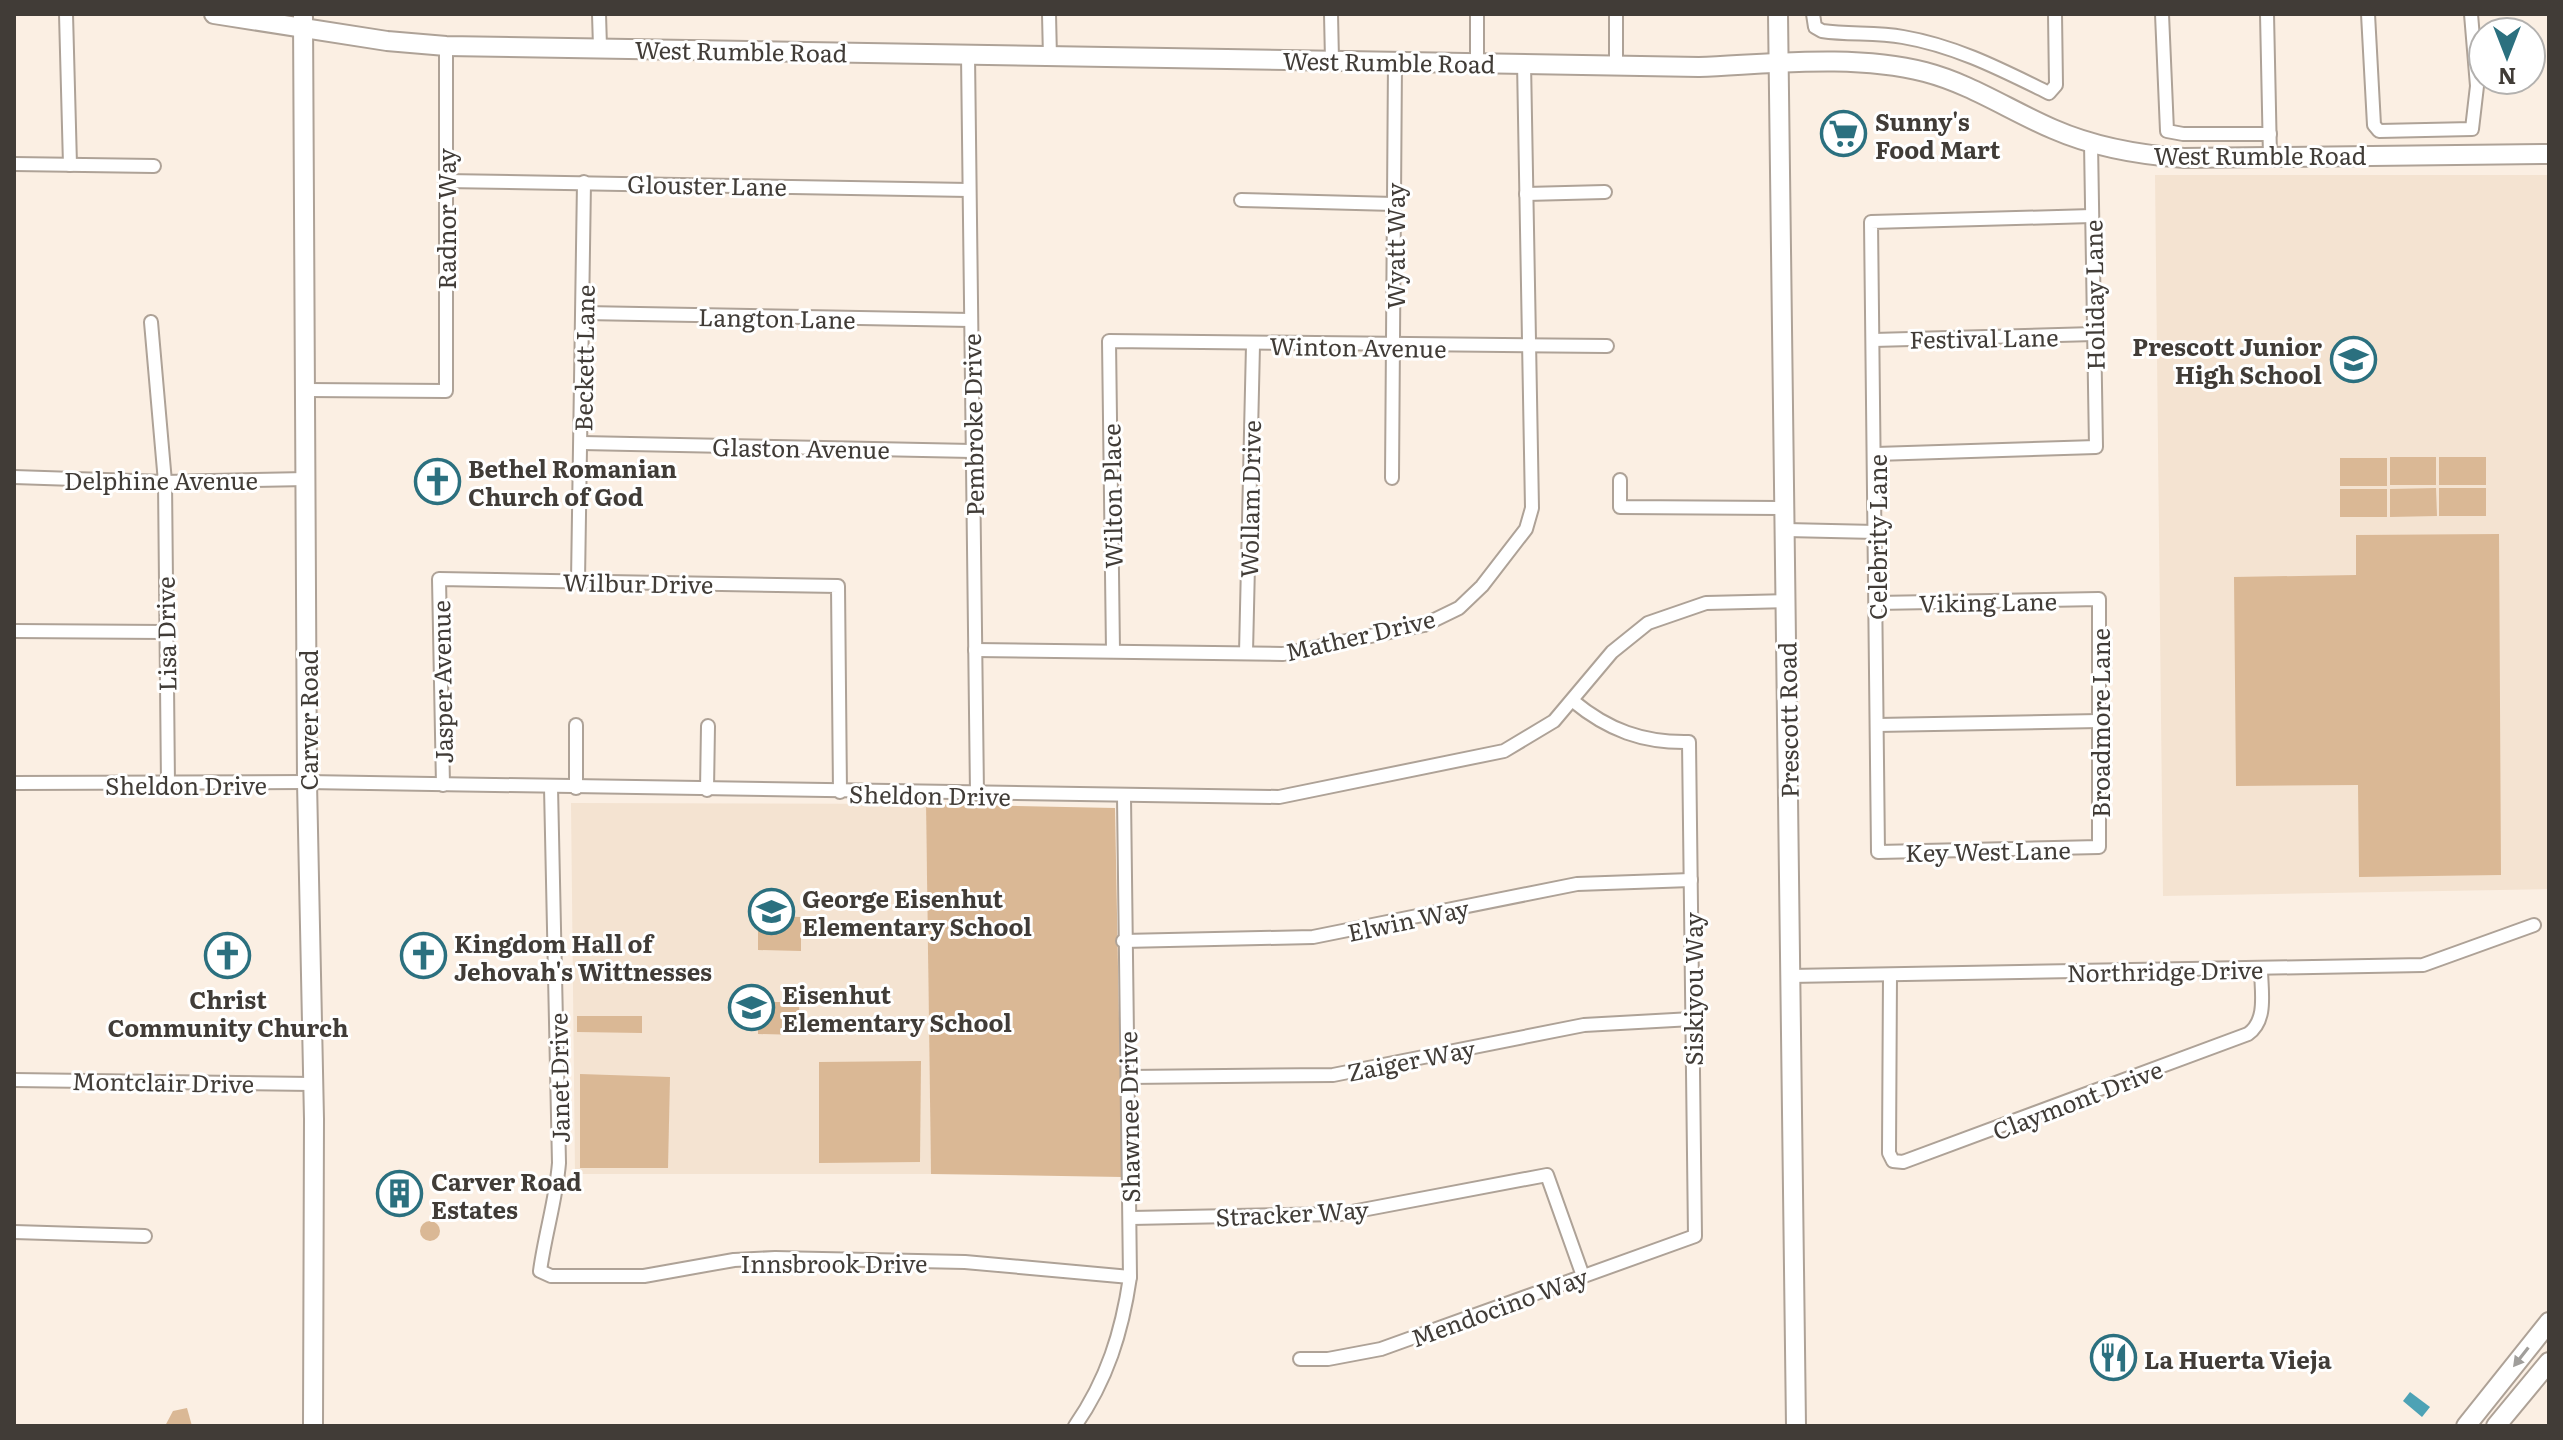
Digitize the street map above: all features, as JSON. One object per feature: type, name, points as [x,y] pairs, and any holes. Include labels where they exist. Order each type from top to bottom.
[{"type":"street","points":[[66,14],[70,165]]},
{"type":"street","name":"West Rumble Road","points":[[214,14],[303,20],[387,41],[446,46],[1050,58],[1616,63],[1699,67],[1871,64],[1926,73],[1966,85],[2028,118],[2091,143],[2184,158],[2270,143],[2549,154]]},
{"type":"street","points":[[599,14],[600,47]]},
{"type":"street","points":[[1049,14],[1050,58]]},
{"type":"street","points":[[1331,14],[1332,60]]},
{"type":"street","points":[[1477,14],[1477,62]]},
{"type":"street","points":[[1616,14],[1616,63]]},
{"type":"street","name":"Prescott Road","points":[[1778,14],[1796,1426]]},
{"type":"street","points":[[1813,14],[1815,27],[1822,31],[1880,34],[1934,44],[1991,65],[2049,93],[2056,85],[2055,14]]},
{"type":"street","points":[[2162,14],[2167,131],[2270,143],[2267,14]]},
{"type":"street","points":[[2368,14],[2367,48],[2375,129],[2472,129],[2477,86],[2471,14]]},
{"type":"street","name":"Carver Road","points":[[303,20],[313,1426]]},
{"type":"street","name":"Radnor Way","points":[[307,390],[446,391],[446,46]]},
{"type":"street","name":"Pembroke Drive","points":[[968,55],[977,794]]},
{"type":"street","name":"Wyatt Way","points":[[1392,478],[1395,61]]},
{"type":"street","name":"Mather Drive","points":[[975,650],[1283,654],[1424,625],[1459,608],[1482,586],[1530,521],[1524,62]]},
{"type":"street","name":"Holiday Lane","points":[[1876,454],[2096,447],[2091,143]]},
{"type":"street","points":[[14,164],[154,166]]},
{"type":"street","name":"Glouster Lane","points":[[445,181],[969,190]]},
{"type":"street","name":"Beckett Lane","points":[[578,581],[584,182]]},
{"type":"street","points":[[1526,194],[1605,192]]},
{"type":"street","points":[[1241,200],[1394,204]]},
{"type":"street","name":"Celebrity Lane","points":[[1878,852],[1876,454],[1871,222],[2092,216]]},
{"type":"street","name":"Langton Lane","points":[[584,313],[971,320]]},
{"type":"street","name":"Lisa Drive","points":[[151,322],[165,482],[168,785]]},
{"type":"street","name":"Festival Lane","points":[[1873,340],[2094,334]]},
{"type":"street","name":"Winton Avenue","points":[[1109,341],[1393,347],[1607,346]]},
{"type":"street","name":"Wilton Place","points":[[1109,341],[1113,651]]},
{"type":"street","name":"Wollam Drive","points":[[1246,653],[1253,345]]},
{"type":"street","name":"Glaston Avenue","points":[[582,443],[972,451]]},
{"type":"street","name":"Delphine Avenue","points":[[14,477],[165,482],[307,479]]},
{"type":"street","points":[[1620,480],[1620,507],[1786,508]]},
{"type":"street","points":[[1786,530],[1876,532]]},
{"type":"street","name":"Wilbur Drive","points":[[439,579],[838,586],[840,792]]},
{"type":"street","name":"Jasper Avenue","points":[[439,579],[443,785]]},
{"type":"street","name":"Viking Lane","points":[[1876,603],[2099,599]]},
{"type":"street","name":"Broadmore Lane","points":[[2099,599],[2099,847]]},
{"type":"street","name":"Sheldon Drive","points":[[14,783],[168,785],[307,782],[1279,797],[1480,759],[1530,738],[1573,701],[1612,652],[1630,636],[1664,615],[1706,603],[1786,601]]},
{"type":"street","points":[[14,631],[165,632]]},
{"type":"street","name":"Siskiyou Way","points":[[1573,701],[1590,715],[1627,734],[1651,741],[1689,742],[1695,1236]]},
{"type":"street","points":[[1877,725],[2099,721]]},
{"type":"street","points":[[576,725],[576,788]]},
{"type":"street","points":[[707,790],[708,726]]},
{"type":"street","name":"Janet Drive","points":[[540,1271],[555,1205],[559,1163],[551,787]]},
{"type":"street","name":"Shawnee Drive","points":[[1075,1426],[1103,1379],[1116,1344],[1130,1277],[1123,941],[1124,797]]},
{"type":"street","name":"Key West Lane","points":[[1878,852],[2099,847]]},
{"type":"street","name":"Elwin Way","points":[[1123,941],[1313,937],[1577,884],[1691,880]]},
{"type":"street","name":"Northridge Drive","points":[[1790,976],[2423,965],[2534,925]]},
{"type":"street","name":"Claymont Drive","points":[[1890,975],[1889,1145],[1893,1161],[1912,1161],[2248,1034],[2258,1027],[2261,968]]},
{"type":"street","name":"Zaiger Way","points":[[1128,1077],[1333,1075],[1584,1025],[1692,1019]]},
{"type":"street","name":"Montclair Drive","points":[[14,1080],[312,1084]]},
{"type":"street","name":"Stracker Way","points":[[1131,1218],[1341,1214],[1547,1175],[1583,1276]]},
{"type":"street","points":[[14,1232],[145,1236]]},
{"type":"street","name":"Mendocino Way","points":[[1300,1359],[1341,1357],[1381,1349],[1695,1236]]},
{"type":"street","name":"Innsbrook Drive","points":[[540,1271],[551,1276],[644,1276],[734,1260],[775,1258],[965,1262],[1130,1277]]},
{"type":"street","points":[[2466,1426],[2549,1322]]},
{"type":"street","points":[[2496,1426],[2549,1362]]},
{"type":"street","points":[[2483,1426],[2497,1406],[2493,1393]]},
{"type":"shaded area","name":"Prescott Junior High School","points":[[2155,175],[2549,175],[2549,889],[2163,896]]},
{"type":"shaded area","points":[[2390,457],[2436,457],[2436,485],[2390,485]]},
{"type":"shaded area","points":[[2439,457],[2486,457],[2486,485],[2439,485]]},
{"type":"shaded area","points":[[2340,458],[2387,458],[2387,486],[2340,486]]},
{"type":"shaded area","points":[[2436,488],[2437,516],[2390,517],[2390,489]]},
{"type":"shaded area","points":[[2439,488],[2486,488],[2486,516],[2439,516]]},
{"type":"shaded area","points":[[2340,489],[2387,489],[2387,517],[2340,517]]},
{"type":"shaded area","points":[[2499,534],[2501,875],[2359,877],[2358,785],[2236,786],[2234,577],[2356,575],[2356,535]]},
{"type":"shaded area","name":"Eisenhut Elementary School","points":[[571,803],[926,804],[931,1174],[575,1174]]},
{"type":"shaded area","points":[[926,804],[1115,808],[1122,1177],[931,1174]]},
{"type":"shaded area","points":[[758,916],[801,917],[801,951],[758,950]]},
{"type":"shaded area","points":[[758,1002],[799,1002],[800,1035],[758,1034]]},
{"type":"shaded area","points":[[577,1016],[642,1016],[642,1033],[577,1032]]},
{"type":"shaded area","points":[[921,1061],[920,1162],[819,1163],[819,1062]]},
{"type":"shaded area","points":[[580,1074],[670,1077],[668,1168],[580,1168]]},
{"type":"shaded area","points":[[430,1221],[437,1224],[440,1231],[437,1238],[430,1241],[423,1238],[420,1231],[423,1224]]},
{"type":"shaded area","points":[[187,1408],[192,1426],[165,1426],[173,1411]]},
{"type":"water","points":[[2410,1392],[2430,1407],[2422,1417],[2403,1401]]},
{"type":"place","name":"Sunny's Food Mart","points":[[1844,134]]},
{"type":"place","name":"Prescott Junior High School","points":[[2353,359]]},
{"type":"place","name":"Bethel Romanian Church of God","points":[[437,481]]},
{"type":"place","name":"George Eisenhut Elementary School","points":[[771,911]]},
{"type":"place","name":"Christ Community Church","points":[[228,956]]},
{"type":"place","name":"Kingdom Hall of Jehovah's Wittnesses","points":[[423,956]]},
{"type":"place","name":"Eisenhut Elementary School","points":[[751,1007]]},
{"type":"place","name":"Carver Road Estates","points":[[400,1194]]},
{"type":"place","name":"La Huerta Vieja","points":[[2113,1358]]}]
